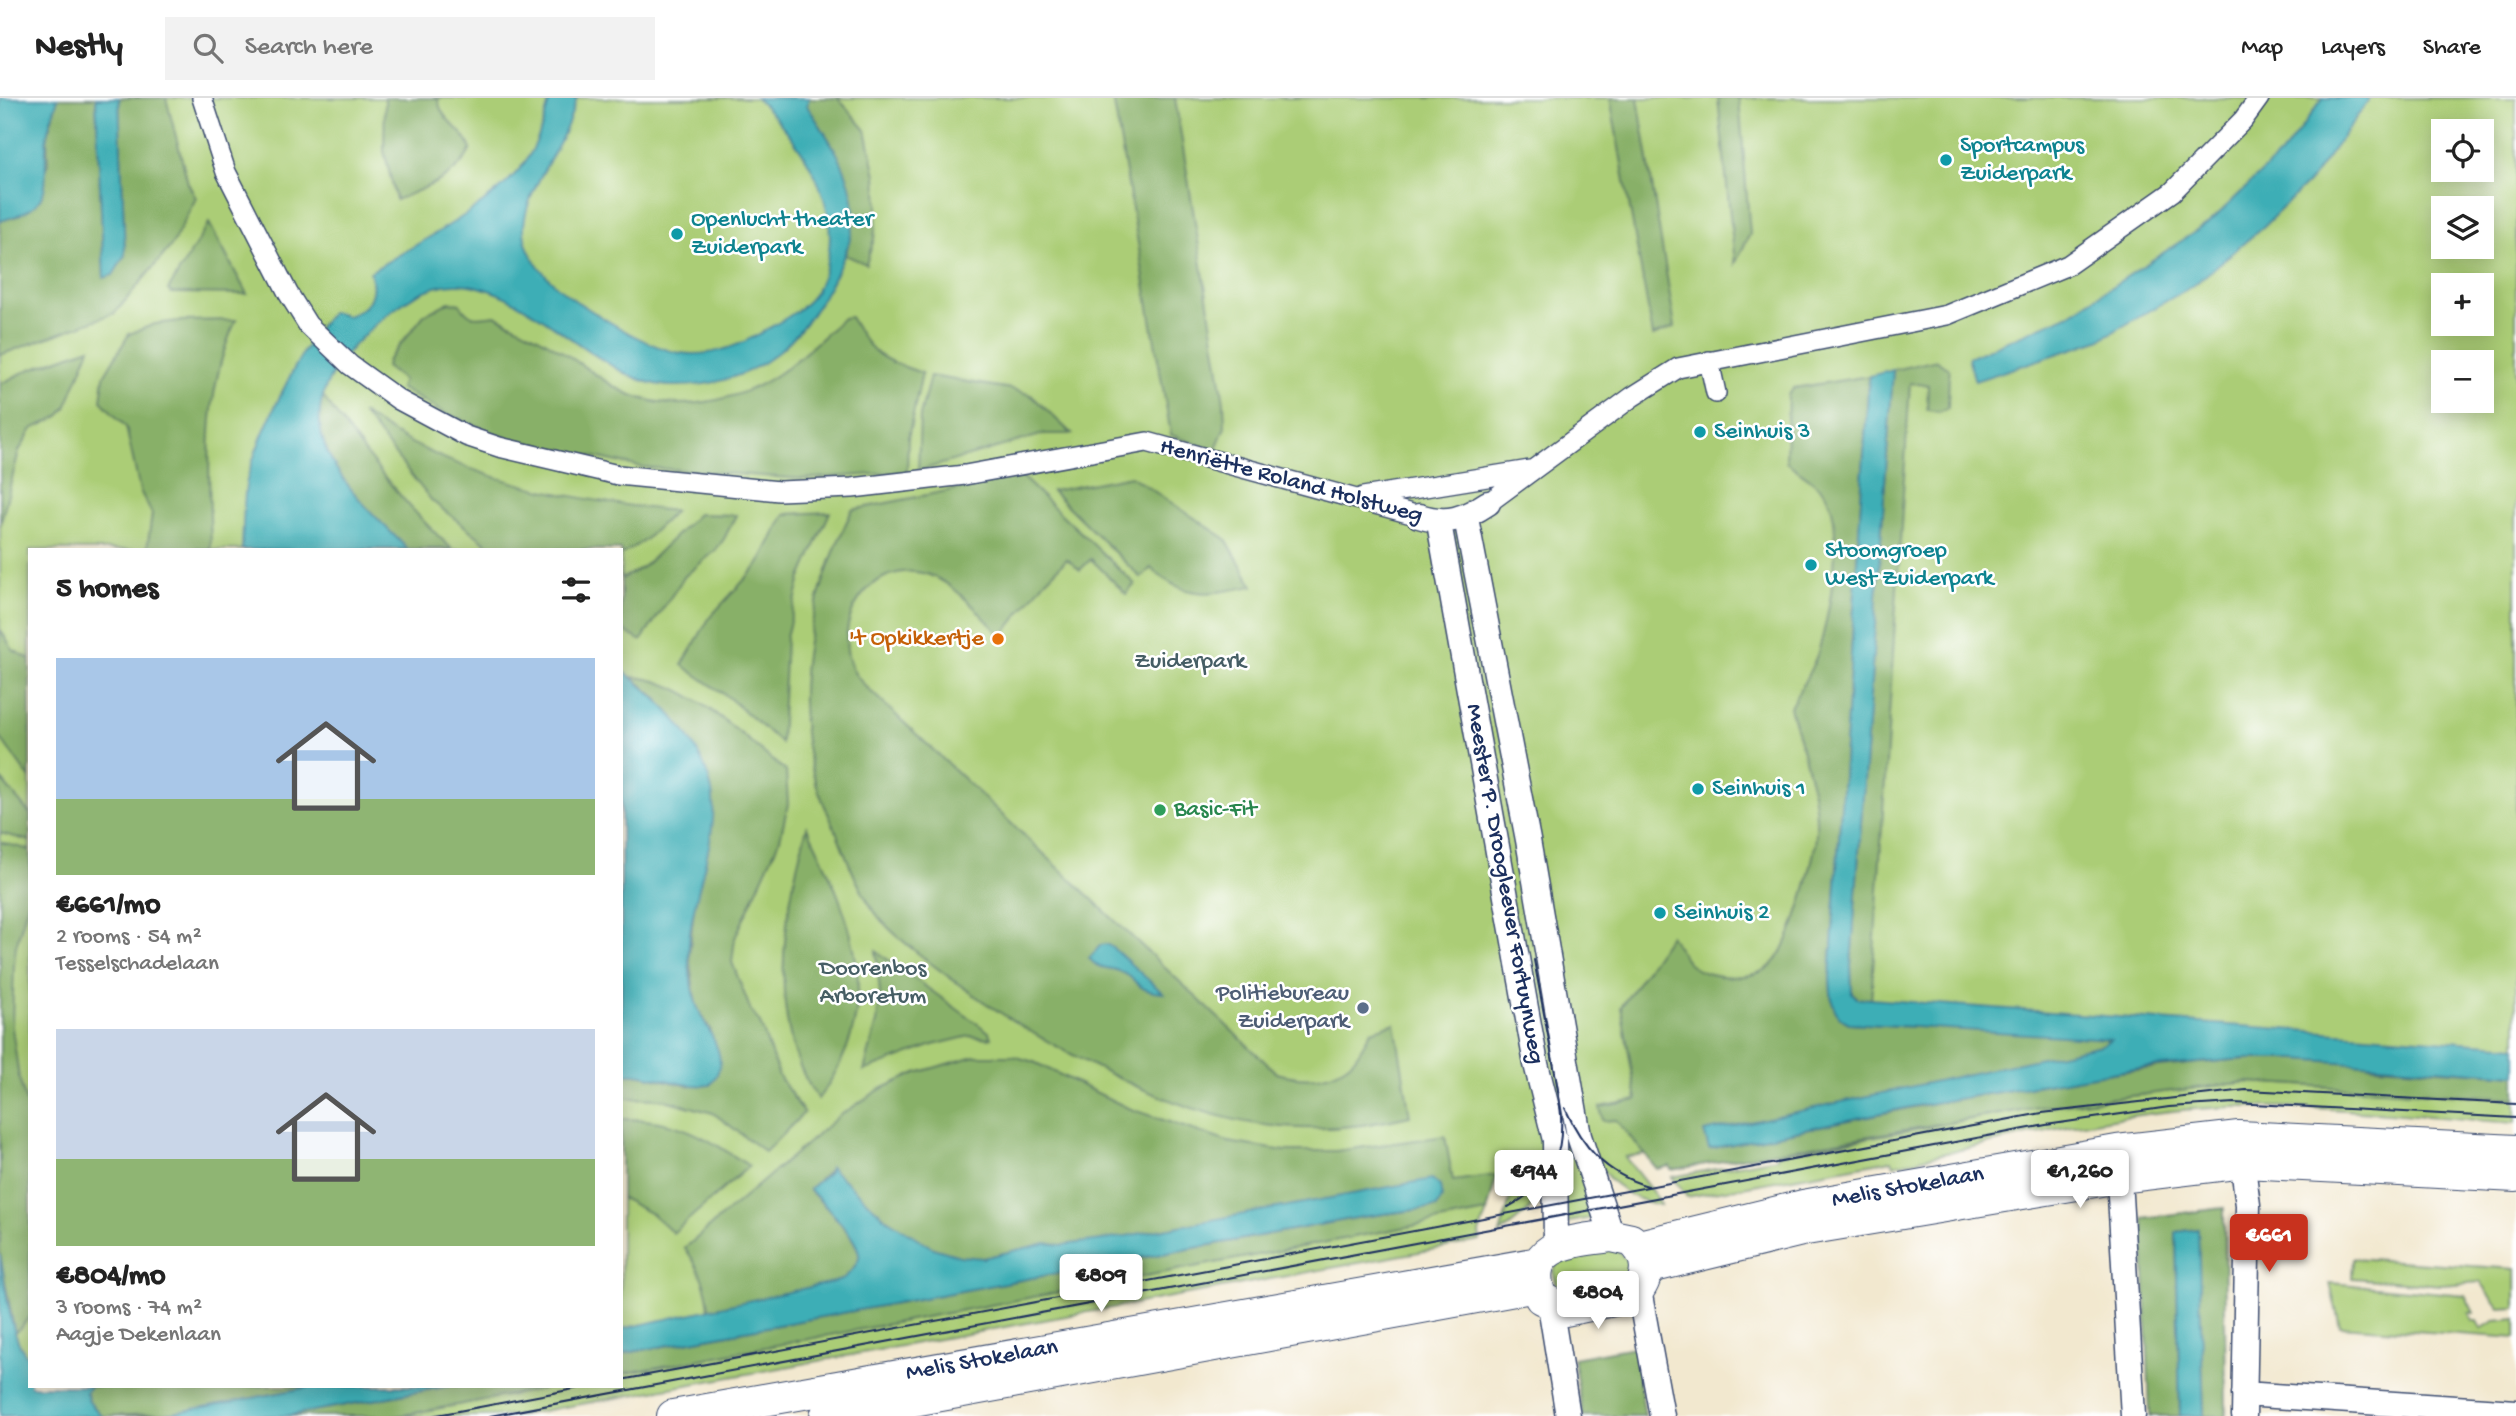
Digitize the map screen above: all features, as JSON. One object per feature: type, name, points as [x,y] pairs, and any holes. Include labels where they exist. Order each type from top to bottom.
[{"type":"street","name":"Henriëtte Roland Holstweg","points":[[202,98],[226,173],[288,293],[308,325],[350,365],[399,400],[466,436],[546,460],[618,475],[779,491],[852,488],[965,475],[1147,442],[1429,520],[1466,518],[1539,468],[1632,397],[1678,368],[1947,315],[2068,265],[2172,192],[2243,120],[2259,98]]},
{"type":"street","points":[[1709,360],[1716,393]]},
{"type":"street","points":[[1355,498],[1539,468]]},
{"type":"street","name":"Meester P. Droogleever Fortuynweg","points":[[1466,518],[1528,841],[1580,1140],[1634,1260],[1662,1416]]},
{"type":"street","name":"Meester P. Droogleever Fortuynweg","points":[[1429,520],[1536,1064],[1555,1140],[1545,1275],[1568,1416]]},
{"type":"street","points":[[2241,1149],[2248,1205],[2244,1405],[2516,1412]]},
{"type":"street","name":"Melis Stokelaan","points":[[1634,1260],[1806,1229],[2118,1164],[2241,1149],[2516,1152]]},
{"type":"street","name":"Melis Stokelaan","points":[[2241,1149],[2516,1176]]},
{"type":"street","points":[[2118,1164],[2133,1416]]},
{"type":"street","points":[[1634,1260],[1627,1300],[1565,1310],[1545,1275],[1634,1260]]},
{"type":"street","name":"Melis Stokelaan","points":[[673,1416],[743,1410],[1545,1275]]},
{"type":"street","name":"Melis Stokelaan","points":[[827,1416],[1545,1275]]},
{"type":"green space","name":"Zuiderpark","points":[[0,98],[2516,98],[2516,1066],[2244,1056],[1625,1157],[1660,1205],[1623,1190],[1609,1178],[1597,1161],[1598,1217],[1563,1223],[1544,1179],[1529,1210],[1500,1234],[1517,1175],[623,1342],[623,548],[28,548],[28,1388],[370,1388],[216,1416],[0,1416]]},
{"type":"green space","points":[[58,98],[96,98],[104,277],[125,255],[119,98],[166,98],[188,183],[196,198],[172,245],[115,313],[0,355],[0,221],[18,216],[48,164],[47,136]]},
{"type":"green space","points":[[385,98],[438,98],[443,113],[471,149],[449,175],[396,200],[384,151]]},
{"type":"green space","points":[[809,98],[838,98],[866,130],[876,175],[878,205],[874,239],[866,264],[845,255],[852,213],[851,194],[839,159],[806,106]]},
{"type":"green space","points":[[1113,98],[1175,98],[1224,402],[1225,427],[1215,451],[1171,435]]},
{"type":"green space","points":[[1610,98],[1638,98],[1675,327],[1653,336]]},
{"type":"green space","points":[[1718,98],[1739,98],[1750,234],[1735,264]]},
{"type":"green space","points":[[209,223],[247,294],[171,293],[168,290]]},
{"type":"green space","points":[[449,302],[460,304],[475,317],[495,315],[547,342],[629,394],[647,400],[686,404],[725,398],[762,384],[795,361],[843,318],[850,317],[865,340],[879,354],[922,373],[908,438],[907,472],[802,479],[641,467],[507,438],[444,413],[400,388],[403,380],[386,367],[387,361],[424,315]]},
{"type":"green space","points":[[236,320],[217,376],[213,404],[209,461],[211,548],[147,548],[152,514],[140,491],[126,427],[101,401],[104,376],[129,334],[155,324]]},
{"type":"green space","points":[[90,348],[66,408],[58,417],[32,429],[19,451],[0,526],[0,384],[28,370]]},
{"type":"green space","points":[[1937,360],[1949,369],[1948,408],[1939,412],[1927,410],[1928,385],[1910,383],[1871,1002],[1862,1001],[1852,993],[1851,965],[1893,370]]},
{"type":"green space","points":[[930,376],[1012,389],[1031,395],[1072,434],[1044,434],[918,471],[920,416]]},
{"type":"green space","points":[[1869,376],[1830,977],[1835,1009],[1849,1023],[2113,1038],[2101,1045],[1709,1149],[2015,1088],[2138,1070],[2243,1059],[2331,1059],[2374,1066],[2516,1075],[2516,1098],[2247,1082],[2039,1107],[1671,1170],[1670,1166],[1657,1169],[1616,1120],[1603,1121],[1600,1107],[1637,1100],[1621,1007],[1670,935],[1686,959],[1700,971],[1721,976],[1744,976],[1765,970],[1773,964],[1795,922],[1812,862],[1816,817],[1808,770],[1790,707],[1811,668],[1822,639],[1831,596],[1835,548],[1831,506],[1824,492],[1786,462],[1788,394],[1794,388]]},
{"type":"green space","points":[[322,395],[399,495],[451,548],[407,548],[344,480],[322,438],[318,416]]},
{"type":"green space","points":[[362,413],[434,454],[511,482],[593,500],[675,511],[645,540],[623,554],[623,548],[493,548],[432,501]]},
{"type":"green space","points":[[1021,476],[1135,584],[1126,594],[1091,559],[1080,570],[1067,559],[1045,581],[1002,636],[944,582],[922,573],[903,572],[885,577],[871,586],[859,599],[851,615],[847,650],[854,672],[864,685],[1277,1073],[1315,1077],[1333,1073],[1353,1060],[1371,1031],[1395,1023],[1410,1116],[1363,1125],[1276,1127],[1194,1109],[1154,1094],[1052,1044],[981,1000],[898,937],[881,920],[867,900],[818,790],[806,743],[803,709],[808,640],[826,574],[852,510]]},
{"type":"green space","points":[[1131,476],[1226,539],[1253,586],[1211,593],[1187,590],[1164,579],[1151,568],[1141,578],[1052,491]]},
{"type":"green space","points":[[830,512],[801,578],[786,637],[781,743],[728,697],[682,665],[710,617],[759,564],[785,514]]},
{"type":"green space","points":[[698,514],[736,515],[715,551],[685,576],[641,641],[623,630],[623,578],[643,567]]},
{"type":"green space","points":[[0,629],[13,650],[28,658],[28,776],[0,737]]},
{"type":"green space","points":[[632,677],[653,680],[694,699],[786,771],[788,804],[780,839],[735,938],[732,962],[751,1011],[760,1023],[779,1076],[804,1113],[765,1152],[713,1113],[661,1099],[623,1098],[623,1074],[634,1073],[689,1086],[711,1031],[696,1005],[689,956],[695,898],[710,834],[658,699]]},
{"type":"green space","points":[[0,778],[28,812],[28,840],[0,833]]},
{"type":"green space","points":[[807,827],[838,896],[849,929],[856,963],[858,997],[853,1030],[840,1064],[818,1099],[801,1069],[790,1036],[785,1002],[786,930],[791,894]]},
{"type":"green space","points":[[0,842],[28,849],[28,903],[16,946],[12,1027],[19,1078],[28,1108],[28,1319],[15,1333],[0,1255]]},
{"type":"green space","points":[[876,951],[989,1032],[991,1038],[970,1036],[933,1045],[864,1071],[877,1022],[880,993]]},
{"type":"green space","points":[[975,1056],[1013,1056],[1034,1062],[1128,1108],[1228,1142],[1285,1151],[1336,1151],[1445,1136],[1453,1181],[1497,1175],[1487,1212],[623,1374],[623,1354],[1362,1217],[1437,1207],[1062,1246],[1042,1245],[993,1257],[961,1257],[939,1251],[900,1229],[831,1168],[809,1190],[840,1222],[854,1242],[859,1258],[852,1270],[842,1281],[709,1311],[702,1278],[685,1248],[839,1116],[879,1090],[916,1073]]},
{"type":"green space","points":[[2247,1082],[2516,1098],[2516,1123],[2305,1108],[2191,1109],[2105,1120],[2020,1136],[1894,1165],[1892,1160],[1687,1197],[1672,1177],[1777,1158],[1777,1154],[2039,1107]]},
{"type":"green space","points":[[623,1119],[658,1122],[689,1131],[749,1166],[673,1233],[652,1214],[623,1199]]},
{"type":"green space","points":[[2224,1208],[2226,1416],[2204,1416],[2197,1229],[2176,1232],[2180,1416],[2150,1416],[2143,1218]]},
{"type":"green space","points":[[1487,1212],[1479,1233],[1480,1241],[515,1416],[398,1416],[547,1388],[623,1388],[623,1374]]},
{"type":"green space","points":[[1613,1247],[1628,1261],[1627,1282],[1572,1297],[1558,1290],[1553,1271],[1560,1258]]},
{"type":"green space","points":[[2353,1258],[2516,1269],[2516,1308],[2500,1309],[2480,1282],[2442,1285],[2352,1278]]},
{"type":"green space","points":[[2330,1283],[2465,1295],[2474,1313],[2469,1313],[2472,1321],[2477,1321],[2481,1329],[2494,1321],[2516,1319],[2516,1338],[2340,1326]]},
{"type":"green space","points":[[1634,1347],[1645,1416],[1583,1416],[1573,1358]]},
{"type":"green space","points":[[88,1388],[305,1388],[186,1413],[102,1416],[89,1402],[86,1391]]},
{"type":"green space","points":[[438,1388],[547,1388],[398,1416],[286,1416]]},
{"type":"water","points":[[0,98],[58,98],[47,136],[46,179],[40,199],[19,215],[0,221]]},
{"type":"water","points":[[96,98],[119,98],[125,255],[113,275],[104,278]]},
{"type":"water","points":[[550,98],[577,98],[564,133],[535,189],[526,213],[525,237],[528,248],[541,269],[576,301],[641,339],[668,350],[703,354],[746,341],[766,330],[807,303],[816,291],[826,264],[830,237],[827,211],[807,161],[775,117],[756,98],[809,98],[807,106],[831,142],[844,168],[854,210],[851,235],[842,260],[821,300],[790,341],[771,358],[727,379],[700,385],[671,386],[645,381],[619,370],[514,301],[487,289],[447,284],[424,291],[403,303],[375,325],[344,357],[326,387],[320,415],[324,442],[336,468],[355,495],[407,548],[242,548],[245,493],[251,467],[281,394],[320,326],[332,312],[347,316],[366,305],[372,294],[370,272],[457,220],[500,188],[518,171],[530,154],[542,127]]},
{"type":"water","points":[[2323,98],[2370,98],[2311,180],[2263,227],[2194,285],[2099,340],[1975,381],[1968,358],[2070,314],[2210,222],[2285,150]]},
{"type":"water","points":[[1893,370],[1851,965],[1852,993],[1857,998],[2516,1046],[2516,1075],[2296,1059],[2244,1059],[2141,1068],[1916,1106],[1709,1149],[1704,1132],[2101,1045],[2111,1039],[1849,1023],[1838,1015],[1833,1004],[1830,977],[1869,376]]},
{"type":"water","points":[[623,671],[651,694],[689,738],[707,772],[712,791],[712,831],[692,919],[689,961],[694,998],[716,1044],[720,1064],[710,1085],[687,1085],[623,1074]]},
{"type":"water","points":[[1106,944],[1163,993],[1146,990],[1126,974],[1099,967],[1093,962],[1089,958],[1101,945]]},
{"type":"water","points":[[830,1167],[885,1218],[933,1248],[960,1256],[983,1258],[1046,1243],[1062,1245],[1110,1239],[1432,1179],[1440,1186],[1442,1198],[1437,1207],[1362,1217],[623,1354],[623,1329],[842,1280],[856,1264],[859,1258],[858,1250],[840,1222],[809,1189],[829,1172]]},
{"type":"water","points":[[2198,1229],[2204,1416],[2180,1416],[2176,1232]]},
{"type":"water","points":[[0,1255],[13,1326],[23,1351],[28,1356],[28,1388],[89,1388],[86,1392],[89,1402],[102,1416],[0,1416]]},
{"type":"water","points":[[304,1388],[438,1388],[286,1416],[157,1416]]},
{"type":"tram line","points":[[1508,1207],[1530,1193],[1545,1178],[1555,1161],[1560,1143],[1560,1103],[1534,960]]},
{"type":"tram line","points":[[623,1380],[2042,1113],[2246,1090],[2516,1104]]},
{"type":"tram line","points":[[490,1416],[2046,1125],[2169,1107],[2234,1103],[2516,1118]]},
{"type":"tram line","points":[[1565,1108],[1579,1135],[1597,1157],[1619,1174],[1648,1186]]},
{"type":"tram line","points":[[432,1416],[579,1388]]},
{"type":"place","name":"Sportcampus Zuiderpark","points":[[1946,160]]},
{"type":"place","name":"Openlucht theater Zuiderpark","points":[[677,234]]},
{"type":"place","name":"Seinhuis 3","points":[[1700,432]]},
{"type":"place","name":"Stoomgroep West Zuiderpark","points":[[1811,565]]},
{"type":"place","name":"'t Opkikkertje","points":[[998,639]]},
{"type":"place","name":"Seinhuis 1","points":[[1698,789]]},
{"type":"place","name":"Basic-Fit","points":[[1160,810]]},
{"type":"place","name":"Seinhuis 2","points":[[1660,913]]},
{"type":"place","name":"Politiebureau Zuiderpark","points":[[1363,1008]]},
{"type":"park label","name":"Doorenbos Arboretum","points":[[873,983]]}]
